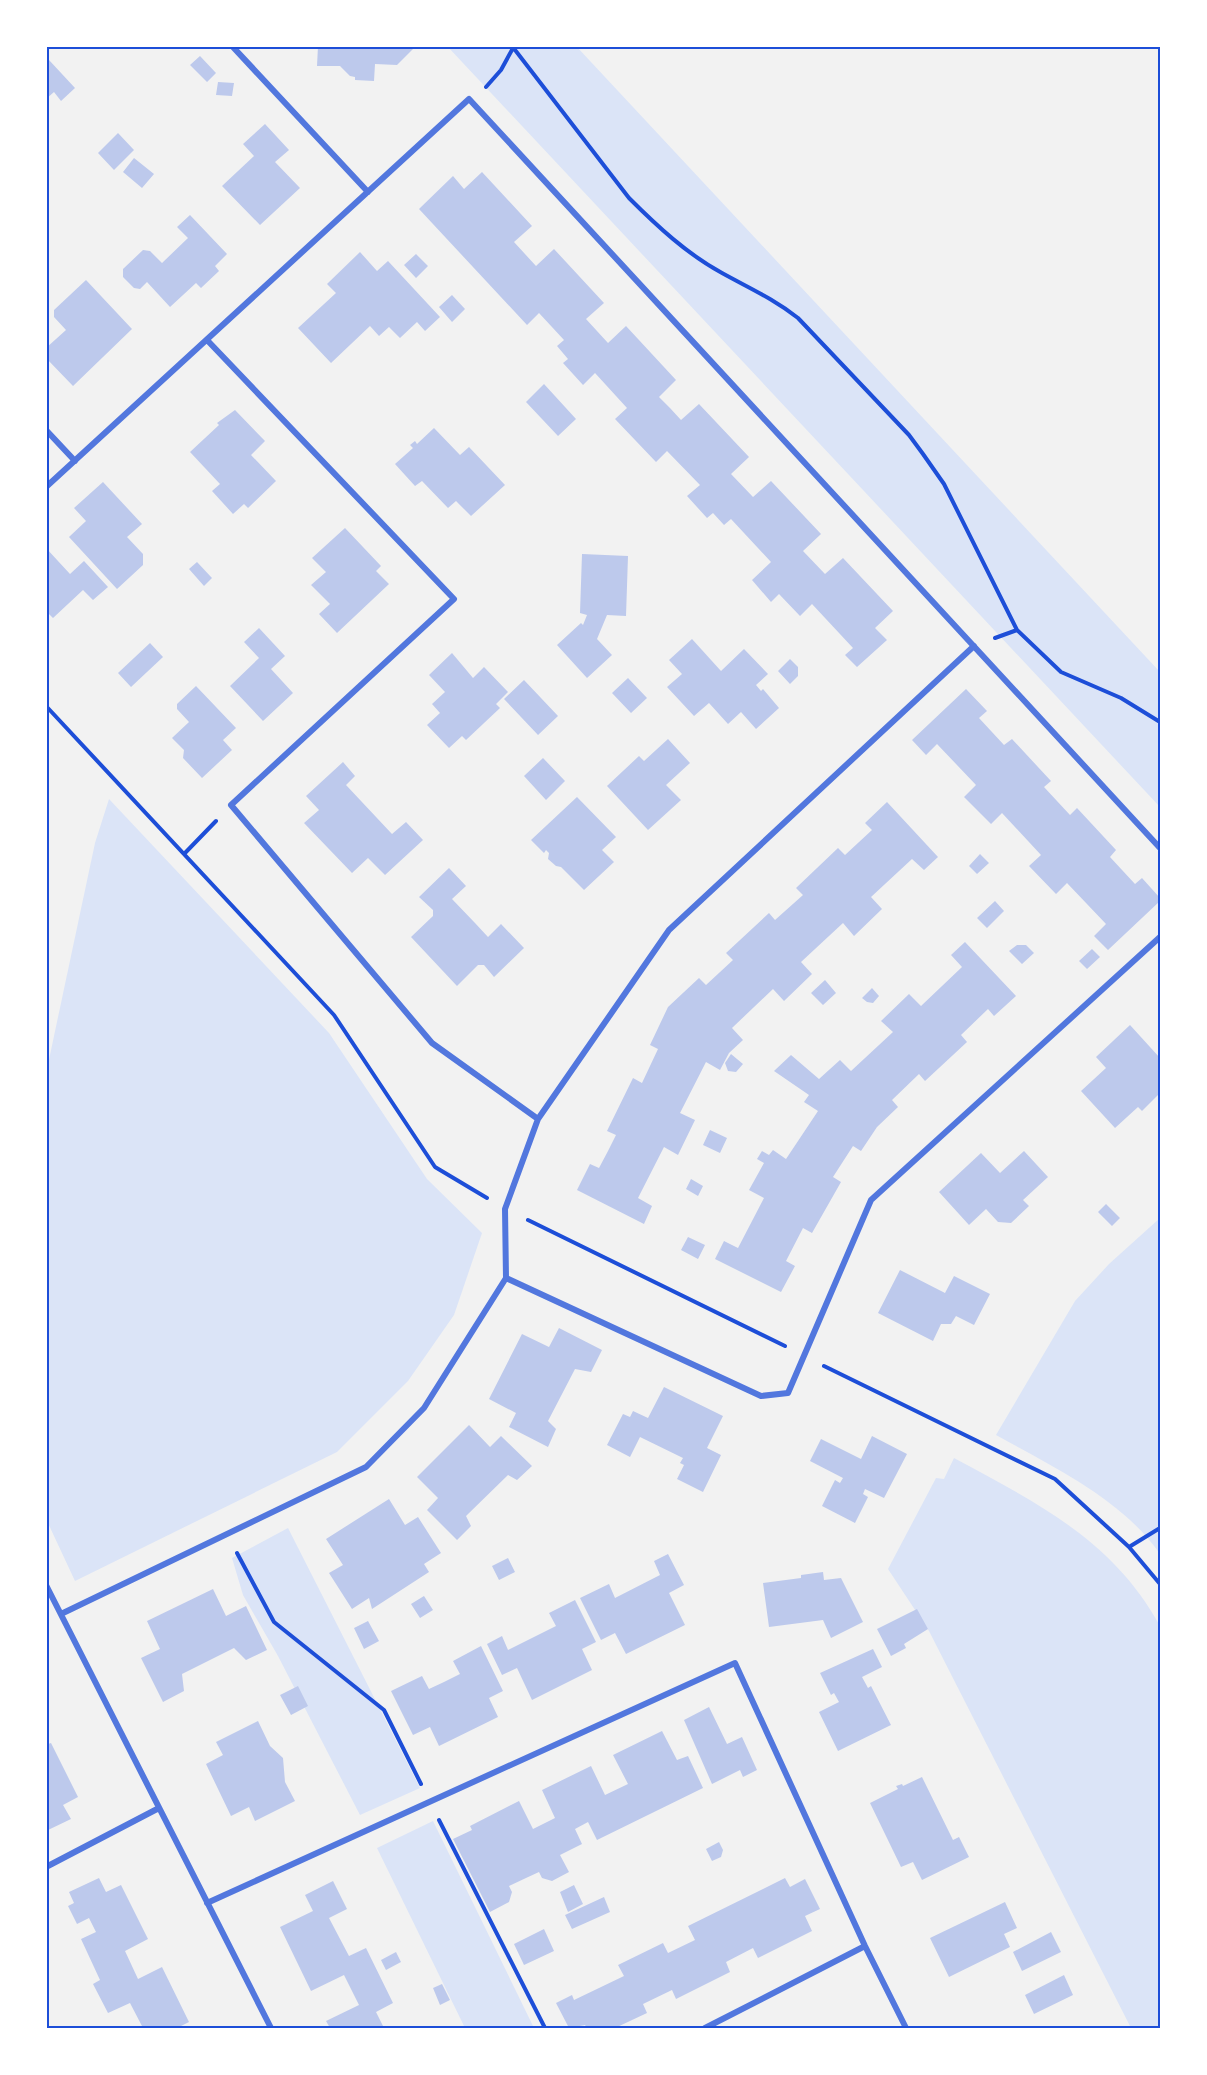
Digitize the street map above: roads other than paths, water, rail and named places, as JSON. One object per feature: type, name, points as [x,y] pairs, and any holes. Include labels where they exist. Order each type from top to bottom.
[{"type":"street","points":[[232,46],[368,192]]},
{"type":"street","points":[[46,487],[469,99],[1161,848]]},
{"type":"street","points":[[207,340],[454,600],[231,806],[432,1043],[538,1119]]},
{"type":"street","points":[[46,430],[75,461]]},
{"type":"street","points":[[61,1614],[366,1467],[423,1408],[506,1278],[505,1209],[538,1119],[669,930],[974,646]]},
{"type":"street","points":[[506,1278],[761,1396],[788,1393],[871,1200],[1161,937]]},
{"type":"street","points":[[46,1585],[271,2028]]},
{"type":"street","points":[[207,1903],[735,1663],[865,1946],[906,2028]]},
{"type":"street","points":[[46,1867],[159,1808]]},
{"type":"street","points":[[705,2028],[865,1946]]}]
